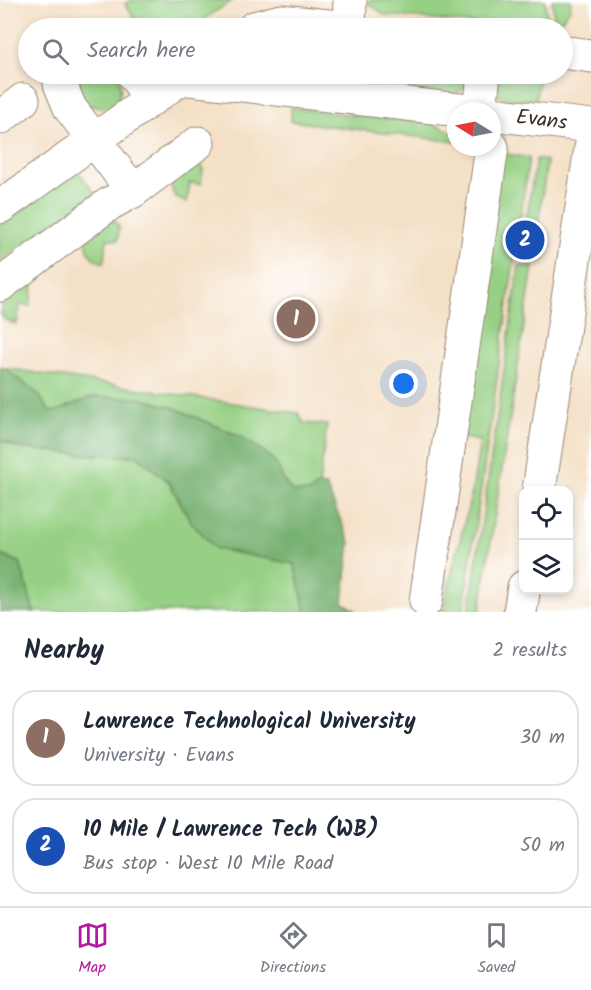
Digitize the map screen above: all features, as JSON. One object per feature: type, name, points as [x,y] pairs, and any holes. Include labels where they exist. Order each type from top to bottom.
[{"type":"street","points":[[349,18],[350,0]]},
{"type":"street","points":[[573,54],[591,56]]},
{"type":"street","points":[[60,84],[70,108],[133,190]]},
{"type":"street","name":"Evans","points":[[249,84],[447,108]]},
{"type":"street","points":[[484,84],[484,102]]},
{"type":"street","points":[[0,207],[93,140],[142,86]]},
{"type":"street","name":"Evans","points":[[501,115],[591,126]]},
{"type":"street","points":[[0,285],[109,204],[133,190],[198,143]]},
{"type":"street","points":[[539,486],[591,148]]},
{"type":"street","points":[[426,601],[491,156]]},
{"type":"street","points":[[519,612],[523,594]]},
{"type":"green space","points":[[131,0],[233,0],[206,18],[134,18],[125,4]]},
{"type":"green space","points":[[369,0],[545,0],[548,18],[416,18],[385,15],[369,4]]},
{"type":"green space","points":[[552,0],[571,0],[570,9],[563,18],[554,18]]},
{"type":"green space","points":[[79,84],[119,84],[120,91],[116,101],[108,107],[98,107],[88,104],[80,97]]},
{"type":"green space","points":[[346,84],[467,84],[453,94]]},
{"type":"green space","points":[[497,84],[538,84],[536,99],[510,100],[497,94]]},
{"type":"green space","points":[[291,108],[435,124],[447,130],[447,141],[291,121]]},
{"type":"green space","points":[[501,153],[529,158],[463,612],[442,612],[472,492],[480,441],[463,438]]},
{"type":"green space","points":[[536,159],[547,161],[537,234],[531,233],[531,227],[525,226]]},
{"type":"green space","points":[[200,161],[203,169],[201,184],[190,183],[187,202],[179,199],[172,191],[172,179]]},
{"type":"green space","points":[[77,170],[95,193],[0,261],[0,225]]},
{"type":"green space","points":[[110,220],[115,221],[119,227],[118,240],[107,239],[104,263],[90,255],[87,240]]},
{"type":"green space","points":[[519,266],[533,267],[480,612],[469,612]]},
{"type":"green space","points":[[29,282],[33,287],[30,306],[20,305],[17,324],[8,321],[1,314],[3,302],[19,287]]},
{"type":"green space","points":[[0,367],[39,395],[48,410],[54,412],[92,397],[139,398],[172,407],[241,437],[266,453],[277,465],[285,483],[293,492],[309,492],[319,485],[326,486],[350,542],[343,602],[355,612],[306,612],[294,564],[216,549],[191,522],[169,482],[138,456],[90,455],[19,448],[0,440]]},
{"type":"green space","points":[[4,368],[298,413],[304,423],[327,425],[319,485],[309,492],[293,492],[285,483],[277,465],[241,437],[172,407],[69,406],[54,412],[48,410],[39,395]]},
{"type":"green space","points":[[0,440],[19,448],[90,455],[138,456],[169,482],[191,522],[294,564],[306,612],[34,612],[20,562],[3,556],[0,558]]},
{"type":"green space","points":[[3,556],[20,562],[34,612],[0,612],[0,558]]},
{"type":"place","name":"10 Mile / Lawrence Tech (WB)","points":[[525,240]]},
{"type":"place","name":"Lawrence Technological University","points":[[296,319]]}]
